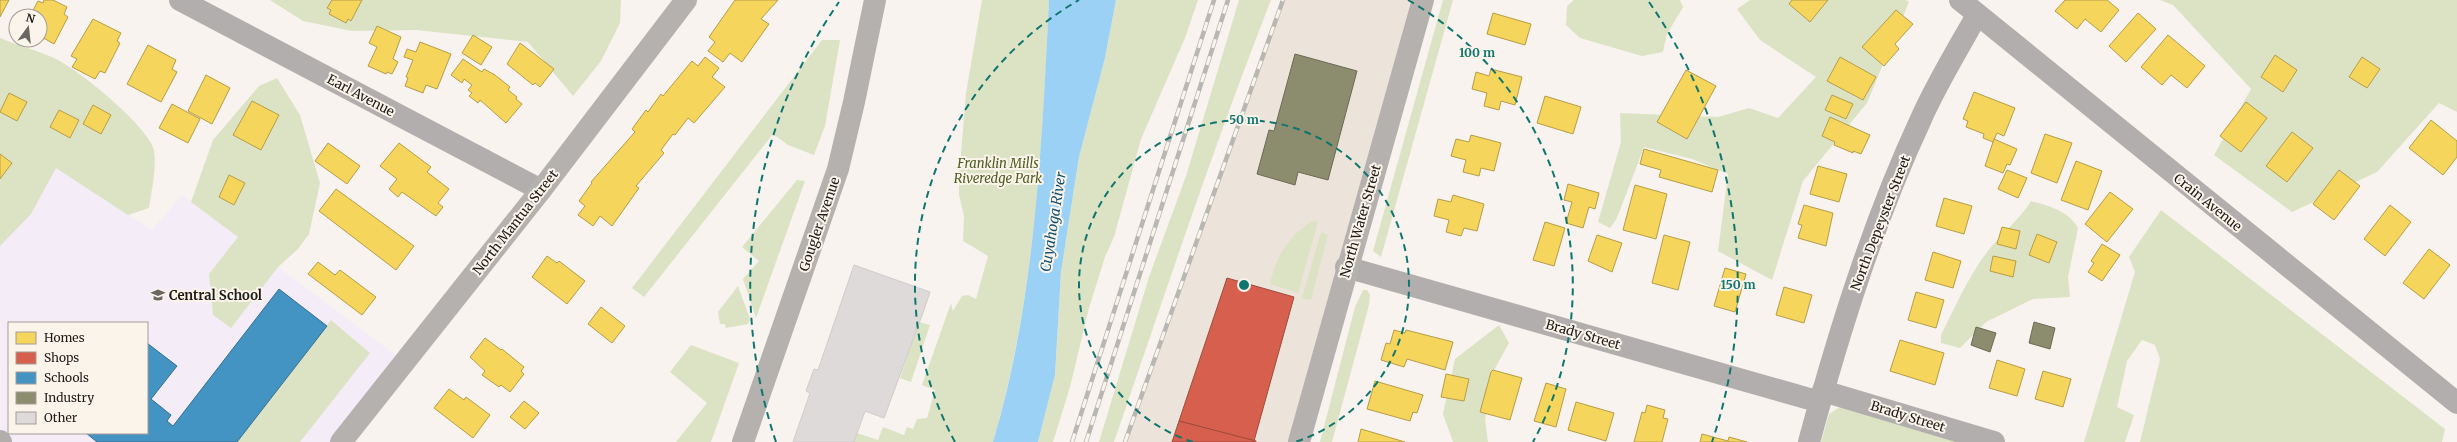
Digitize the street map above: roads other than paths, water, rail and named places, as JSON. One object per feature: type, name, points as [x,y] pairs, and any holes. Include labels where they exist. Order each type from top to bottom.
[{"type":"main road","name":"North Mantua Street","points":[[342,442],[541,190],[686,0]]},
{"type":"main road","name":"Gougler Avenue","points":[[743,442],[838,169],[854,102],[875,0]]},
{"type":"main road","name":"North Water Street","points":[[1299,442],[1346,267],[1422,0]]},
{"type":"street","name":"Earl Avenue","points":[[180,0],[541,190]]},
{"type":"street","name":"Crain Avenue","points":[[1960,0],[2457,403]]},
{"type":"street","name":"North Depeyster Street","points":[[1808,442],[1861,268],[1891,189],[1921,117],[1977,15]]},
{"type":"street","name":"Brady Street","points":[[1346,267],[1994,442]]},
{"type":"water","name":"Cuyahoga River","points":[[1049,0],[1116,0],[1105,58],[1079,157],[1061,272],[1055,375],[1038,442],[993,442],[1007,389],[1027,279],[1039,167]]},
{"type":"railway","points":[[1072,442],[1214,0]]},
{"type":"railway","points":[[1086,442],[1228,0]]},
{"type":"railway","points":[[1125,442],[1283,0]]},
{"type":"place","name":"Central School","points":[[158,295]]},
{"type":"park label","name":"Franklin Mills Riveredge Park","points":[[998,170]]}]
